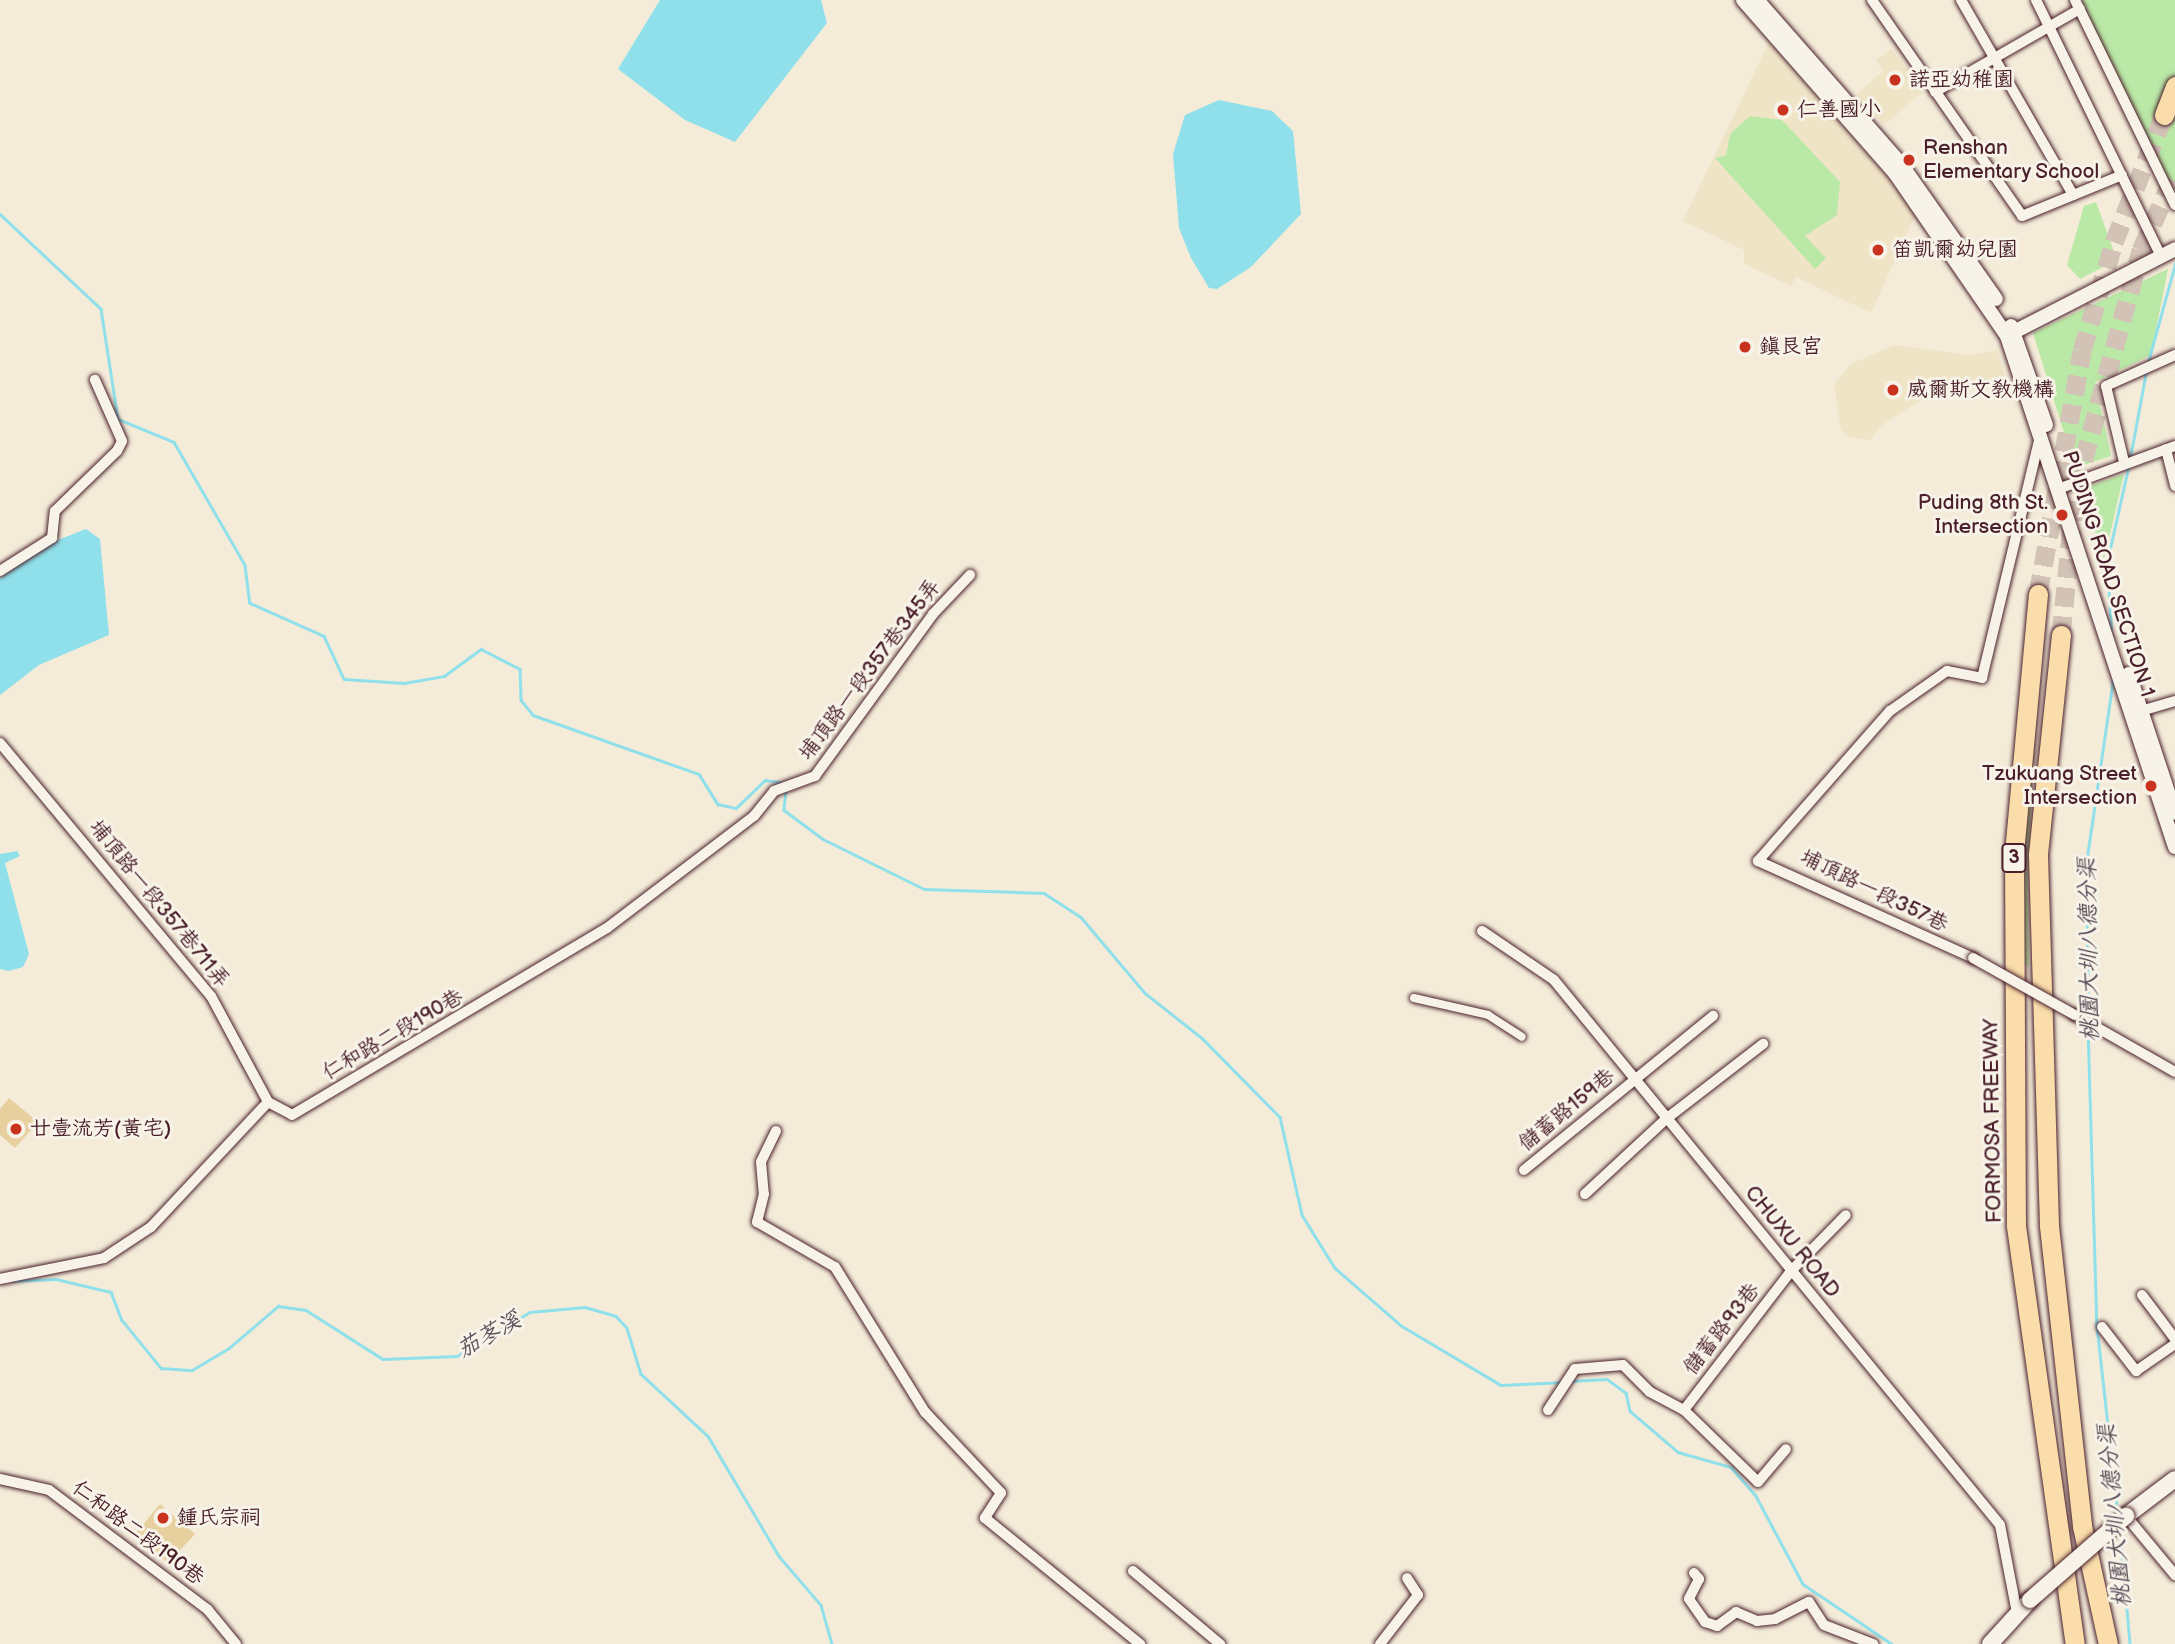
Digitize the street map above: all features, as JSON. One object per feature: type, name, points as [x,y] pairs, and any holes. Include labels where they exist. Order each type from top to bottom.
[{"type":"highway","points":[[2164,116],[2175,86]]},
{"type":"highway","name":"FORMOSA FREEWAY","points":[[2038,594],[2012,925],[2016,1226],[2075,1644]]},
{"type":"highway","name":"3","points":[[2061,635],[2052,682],[2038,855],[2049,1226],[2082,1527],[2108,1644]]},
{"type":"highway","points":[[2029,682],[2052,682]]},
{"type":"main road","points":[[1990,1644],[2030,1600],[2126,1516],[2175,1479]]},
{"type":"street","points":[[1743,0],[1895,173],[2010,334]]},
{"type":"street","points":[[1757,0],[1901,164],[2010,334]]},
{"type":"street","points":[[1872,0],[2022,216],[2122,175]]},
{"type":"street","points":[[1961,0],[2073,195]]},
{"type":"street","points":[[2036,0],[2161,256]]},
{"type":"street","points":[[1935,92],[2049,26],[2078,5],[2175,205]]},
{"type":"street","points":[[2010,334],[2175,249]]},
{"type":"street","name":"PUDING ROAD SECTION 1","points":[[2010,334],[2136,713],[2175,847]]},
{"type":"street","points":[[2124,462],[2106,386],[2175,355]]},
{"type":"street","points":[[0,571],[52,538],[55,510],[117,451],[122,441],[95,380]]},
{"type":"street","name":"埔頂路一段357巷","points":[[2043,429],[1982,678],[1947,671],[1890,711],[1758,861],[1973,958],[2175,1072]]},
{"type":"street","points":[[2062,487],[2124,462],[2171,448],[2175,486]]},
{"type":"street","name":"埔頂路一段357巷345弄","points":[[792,785],[816,776],[933,614],[970,575]]},
{"type":"street","points":[[2136,713],[2175,701]]},
{"type":"street","name":"PUDING ROAD SECTION 1","points":[[2136,713],[2175,813]]},
{"type":"street","name":"埔頂路一段357巷711弄","points":[[0,743],[211,996],[268,1102]]},
{"type":"street","name":"仁和路二段190巷","points":[[268,1102],[292,1115],[474,1012],[527,972],[607,928],[754,816],[766,796],[792,785]]},
{"type":"street","name":"CHUXU ROAD","points":[[1482,931],[1554,980],[2007,1535],[2017,1613]]},
{"type":"street","points":[[1414,998],[1488,1016],[1522,1037]]},
{"type":"street","name":"儲蓄路159巷","points":[[1524,1170],[1713,1016]]},
{"type":"street","points":[[1585,1194],[1666,1119],[1763,1044]]},
{"type":"street","points":[[0,1279],[20,1271],[85,1264],[151,1227],[268,1102]]},
{"type":"street","points":[[776,1131],[761,1162],[764,1194],[757,1222],[835,1267],[925,1412],[1001,1493],[985,1518],[1140,1644]]},
{"type":"street","name":"儲蓄路93巷","points":[[1684,1410],[1791,1271],[1846,1215]]},
{"type":"street","points":[[2102,1327],[2136,1371],[2175,1341],[2142,1295]]},
{"type":"street","points":[[1548,1410],[1575,1369],[1607,1365],[1631,1369],[1650,1392],[1684,1410],[1758,1482],[1786,1449]]},
{"type":"street","name":"仁和路二段190巷","points":[[0,1479],[50,1490],[208,1610],[236,1644]]},
{"type":"street","points":[[2126,1516],[2175,1576]]},
{"type":"street","points":[[1133,1571],[1220,1644]]},
{"type":"street","points":[[1694,1573],[1699,1579],[1689,1599],[1705,1622],[1717,1626],[1735,1612],[1757,1621],[1775,1619],[1809,1602],[1824,1625],[1873,1644]]},
{"type":"street","points":[[1380,1644],[1418,1595],[1407,1578]]},
{"type":"shaded area","name":"仁善國小","points":[[1769,42],[1917,211],[1871,313],[1796,277],[1791,286],[1744,264],[1744,250],[1683,221]]},
{"type":"shaded area","name":"諾亞幼稚園","points":[[1891,49],[1925,90],[1884,125],[1857,94],[1883,71],[1876,60]]},
{"type":"shaded area","name":"威爾斯文教機構","points":[[1894,345],[1970,355],[1997,350],[2005,376],[1927,396],[1882,425],[1871,440],[1849,437],[1841,430],[1834,384],[1851,364]]},
{"type":"green space","points":[[2082,0],[2175,0],[2175,198],[2086,10]]},
{"type":"green space","points":[[1750,116],[1782,120],[1840,182],[1837,215],[1805,236],[1826,258],[1815,269],[1715,158],[1726,155],[1730,134]]},
{"type":"green space","points":[[2096,202],[2117,260],[2080,279],[2067,265],[2084,206]]},
{"type":"green space","points":[[2168,269],[2151,355],[2095,382],[2111,456],[2075,468],[2033,333]]},
{"type":"green space","points":[[2124,474],[2104,559],[2082,489]]},
{"type":"green space","points":[[2037,695],[2028,875],[2029,967],[2023,963],[2025,812]]},
{"type":"water","points":[[660,0],[821,0],[827,23],[735,142],[685,120],[618,69]]},
{"type":"water","points":[[1219,100],[1272,111],[1293,131],[1301,214],[1251,267],[1217,289],[1209,288],[1191,258],[1179,228],[1173,154],[1185,115]]},
{"type":"water","points":[[86,529],[100,539],[109,635],[39,665],[0,695],[0,578],[45,545]]},
{"type":"water","points":[[17,851],[20,856],[5,863],[29,954],[23,967],[9,971],[0,969],[0,854]]},
{"type":"building","name":"廿壹流芳(黃宅)","points":[[9,1098],[38,1122],[15,1148],[0,1135],[0,1109]]},
{"type":"building","name":"鍾氏宗祠","points":[[160,1504],[195,1534],[168,1563],[136,1533]]},
{"type":"waterway","points":[[0,214],[101,309],[118,419],[174,442],[245,565],[250,603],[324,636],[344,679],[404,683],[444,676],[481,649],[520,669],[521,700],[533,715],[699,774],[718,804],[736,808],[765,780],[787,783]]},
{"type":"waterway","name":"桃園大圳八德分渠","points":[[2148,362],[2175,264]]},
{"type":"waterway","name":"桃園大圳八德分渠","points":[[2130,458],[2146,372]]},
{"type":"waterway","name":"桃園大圳八德分渠","points":[[2111,630],[2107,562],[2128,468]]},
{"type":"waterway","name":"桃園大圳八德分渠","points":[[2088,1017],[2086,864],[2113,679]]},
{"type":"waterway","points":[[786,790],[784,810],[823,839],[924,889],[1044,893],[1081,917],[1145,993],[1202,1038],[1280,1117],[1302,1215],[1335,1268],[1402,1326],[1501,1385],[1563,1382]]},
{"type":"waterway","name":"桃園大圳八德分渠","points":[[2088,1027],[2097,1326],[2118,1516]]},
{"type":"waterway","name":"茄苳溪","points":[[13,1281],[56,1279],[111,1292],[122,1320],[161,1368],[192,1370],[229,1348],[278,1306],[306,1310],[383,1359],[457,1356],[530,1312],[585,1307],[616,1316],[627,1328],[641,1374],[708,1436],[779,1556],[821,1605],[832,1644]]},
{"type":"waterway","points":[[1570,1381],[1607,1379],[1626,1393],[1630,1411],[1678,1452],[1731,1467],[1756,1496],[1803,1584],[1892,1644]]},
{"type":"waterway","name":"桃園大圳八德分渠","points":[[2120,1529],[2130,1644]]},
{"type":"tunnel","points":[[2038,594],[2082,351],[2114,242],[2164,115]]},
{"type":"tunnel","points":[[2061,635],[2076,488],[2141,250],[2175,173]]},
{"type":"place","name":"諾亞幼稚園","points":[[1895,80]]},
{"type":"place","name":"仁善國小","points":[[1783,110]]},
{"type":"place","name":"Renshan Elementary School","points":[[1909,160]]},
{"type":"place","name":"笛凱爾幼兒園","points":[[1878,250]]},
{"type":"place","name":"鎮艮宮","points":[[1745,347]]},
{"type":"place","name":"威爾斯文教機構","points":[[1893,390]]},
{"type":"place","name":"Puding 8th St. Intersection","points":[[2062,515]]},
{"type":"place","name":"Tzukuang Street Intersection","points":[[2151,786]]},
{"type":"place","name":"廿壹流芳(黃宅)","points":[[16,1129]]},
{"type":"place","name":"鍾氏宗祠","points":[[163,1518]]}]
